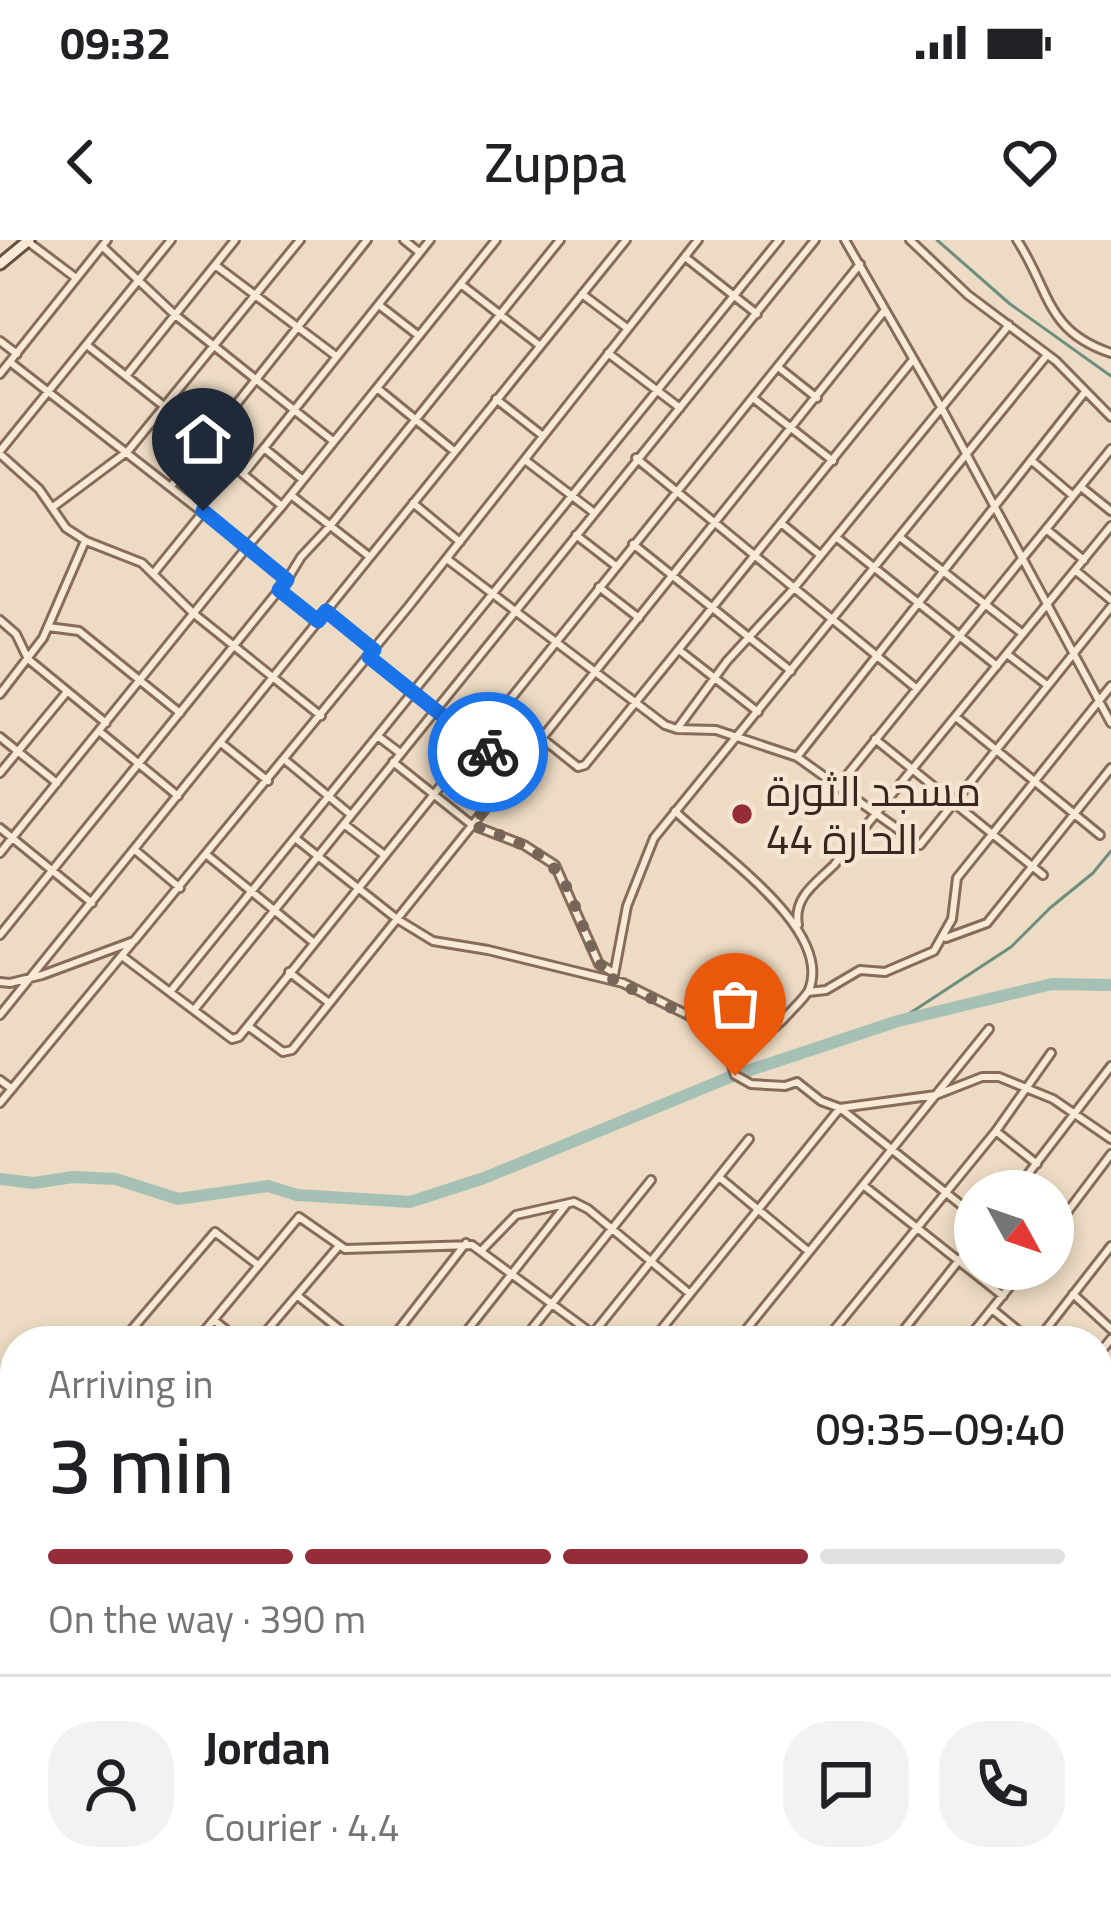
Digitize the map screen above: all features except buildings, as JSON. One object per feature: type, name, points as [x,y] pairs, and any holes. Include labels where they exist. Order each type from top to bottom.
[{"type":"street","points":[[171,240],[0,453],[53,507],[66,528],[153,574],[233,647],[321,716]]},
{"type":"street","points":[[126,376],[235,240]]},
{"type":"street","points":[[53,507],[128,451],[300,240]]},
{"type":"street","points":[[172,484],[367,240]]},
{"type":"street","points":[[404,240],[419,252]]},
{"type":"street","points":[[244,474],[430,240]]},
{"type":"street","points":[[0,853],[496,240]]},
{"type":"street","points":[[0,934],[560,240]]},
{"type":"street","points":[[0,1016],[624,240]]},
{"type":"street","points":[[0,1103],[372,653],[698,240]]},
{"type":"street","points":[[170,992],[779,240]]},
{"type":"street","points":[[194,1010],[815,240]]},
{"type":"street","points":[[845,240],[1111,723]]},
{"type":"street","points":[[910,240],[968,295],[1047,355],[1111,417]]},
{"type":"street","points":[[1017,240],[1036,272],[1045,302],[1058,318],[1092,347],[1111,353]]},
{"type":"street","points":[[0,264],[28,241],[76,278]]},
{"type":"street","points":[[0,374],[104,243],[175,314],[334,441]]},
{"type":"street","points":[[684,257],[757,314]]},
{"type":"street","points":[[122,956],[233,1040],[248,1026],[860,264]]},
{"type":"street","points":[[214,265],[336,356]]},
{"type":"street","points":[[461,284],[539,345]]},
{"type":"street","points":[[583,294],[627,328]]},
{"type":"street","points":[[378,304],[419,335]]},
{"type":"street","points":[[248,1026],[287,1052],[885,310]]},
{"type":"street","points":[[677,729],[1009,325]]},
{"type":"street","points":[[0,341],[16,354]]},
{"type":"street","points":[[87,345],[165,407]]},
{"type":"street","points":[[608,353],[680,408]]},
{"type":"street","points":[[613,976],[635,881],[654,838],[1047,355]]},
{"type":"street","points":[[542,739],[581,767],[912,361]]},
{"type":"street","points":[[10,362],[172,484],[287,580]]},
{"type":"street","points":[[778,367],[817,398]]},
{"type":"street","points":[[377,388],[454,452]]},
{"type":"street","points":[[796,757],[1084,393]]},
{"type":"street","points":[[753,398],[833,461]]},
{"type":"street","points":[[496,399],[543,436]]},
{"type":"street","points":[[205,442],[282,506]]},
{"type":"street","points":[[264,448],[303,480]]},
{"type":"street","points":[[839,785],[1111,449]]},
{"type":"street","points":[[636,458],[916,688]]},
{"type":"street","points":[[525,460],[592,512]]},
{"type":"street","points":[[1031,460],[1072,496]]},
{"type":"street","points":[[1080,487],[1111,511]]},
{"type":"street","points":[[291,495],[370,557]]},
{"type":"street","points":[[413,503],[460,542]]},
{"type":"street","points":[[153,574],[203,511]]},
{"type":"street","points":[[781,523],[820,555]]},
{"type":"street","points":[[730,1054],[760,1040],[808,992],[812,962],[798,925],[800,899],[913,770],[1111,526]]},
{"type":"street","points":[[1046,529],[1084,560]]},
{"type":"street","points":[[575,534],[616,566]]},
{"type":"street","points":[[836,537],[998,666]]},
{"type":"street","points":[[901,538],[1023,634]]},
{"type":"street","points":[[0,694],[48,627],[86,541]]},
{"type":"street","points":[[634,544],[791,671]]},
{"type":"street","points":[[447,559],[594,673],[677,729],[701,727],[796,757],[920,845],[1111,603],[1075,570]]},
{"type":"street","points":[[599,587],[639,618]]},
{"type":"street","points":[[279,590],[318,621]]},
{"type":"street","points":[[326,611],[415,693],[514,772]]},
{"type":"street","points":[[0,620],[16,634],[28,659],[106,723]]},
{"type":"street","points":[[48,627],[79,631],[180,713]]},
{"type":"street","points":[[679,650],[758,712]]},
{"type":"street","points":[[1007,654],[1048,686]]},
{"type":"street","points":[[808,992],[826,990],[860,970],[879,973],[934,951],[952,919],[957,878],[1111,686]]},
{"type":"street","points":[[0,773],[67,692]]},
{"type":"street","points":[[956,717],[1100,835]]},
{"type":"street","points":[[99,731],[178,796]]},
{"type":"street","points":[[379,736],[400,753]]},
{"type":"street","points":[[0,737],[57,783]]},
{"type":"street","points":[[875,739],[1043,874]]},
{"type":"street","points":[[221,743],[268,781]]},
{"type":"street","points":[[285,760],[351,815]]},
{"type":"street","points":[[393,762],[472,825],[524,845],[556,865],[599,964],[613,976],[710,1026],[730,1054],[735,1076],[751,1084],[797,1082],[820,1101],[840,1108],[954,1198]]},
{"type":"street","points":[[944,938],[980,928],[1111,768]]},
{"type":"street","points":[[675,811],[798,925]]},
{"type":"street","points":[[344,824],[383,854]]},
{"type":"street","points":[[0,827],[92,903]]},
{"type":"street","points":[[296,838],[397,919],[441,944],[613,976]]},
{"type":"street","points":[[135,850],[180,888]]},
{"type":"street","points":[[207,855],[313,942]]},
{"type":"street","points":[[0,982],[29,978],[134,940]]},
{"type":"street","points":[[289,972],[329,1003]]},
{"type":"street","points":[[749,1326],[989,1029]]},
{"type":"street","points":[[838,1326],[996,1132],[1051,1053]]},
{"type":"street","points":[[1031,1170],[1111,1066]]},
{"type":"street","points":[[664,1326],[840,1108],[936,1094],[982,1077],[1000,1077],[1029,1087],[1111,1139]]},
{"type":"street","points":[[0,1080],[12,1089]]},
{"type":"street","points":[[996,1132],[1036,1164]]},
{"type":"street","points":[[600,1326],[749,1138]]},
{"type":"street","points":[[1074,1203],[1111,1154]]},
{"type":"street","points":[[718,1177],[809,1252]]},
{"type":"street","points":[[535,1326],[651,1180]]},
{"type":"street","points":[[863,1185],[954,1259]]},
{"type":"street","points":[[471,1326],[568,1202]]},
{"type":"street","points":[[481,1251],[516,1215],[578,1203],[689,1293]]},
{"type":"street","points":[[208,1326],[299,1217],[338,1247],[402,1249],[466,1243],[577,1326]]},
{"type":"street","points":[[135,1326],[215,1232],[258,1265]]},
{"type":"street","points":[[402,1326],[466,1243]]},
{"type":"street","points":[[1046,1326],[1111,1246]]},
{"type":"street","points":[[271,1326],[338,1247]]},
{"type":"street","points":[[908,1326],[954,1267]]},
{"type":"street","points":[[995,1290],[1003,1296]]},
{"type":"street","points":[[978,1326],[1008,1290]]},
{"type":"street","points":[[1073,1294],[1108,1326]]},
{"type":"street","points":[[298,1296],[335,1326]]},
{"type":"street","points":[[992,1309],[1014,1326]]},
{"type":"street","points":[[213,1320],[221,1326]]},
{"type":"waterway","points":[[937,240],[1010,304],[1111,376]]},
{"type":"waterway","points":[[898,1021],[1011,947],[1111,851]]},
{"type":"waterway","points":[[0,1179],[34,1183],[73,1177],[116,1179],[178,1199],[268,1186],[297,1195],[410,1202],[484,1178],[735,1075],[898,1021],[1052,984],[1111,985]]},
{"type":"way so far","points":[[488,752],[514,772],[472,825],[524,845],[556,865],[599,964],[614,973],[613,980],[710,1026],[730,1054],[735,1076]]},
{"type":"place","name":"مسجد الثورة الحارة 44","points":[[742,814]]},
{"type":"route","points":[[203,511],[287,580],[279,590],[318,621],[326,611],[374,650],[369,657],[488,752]]}]
